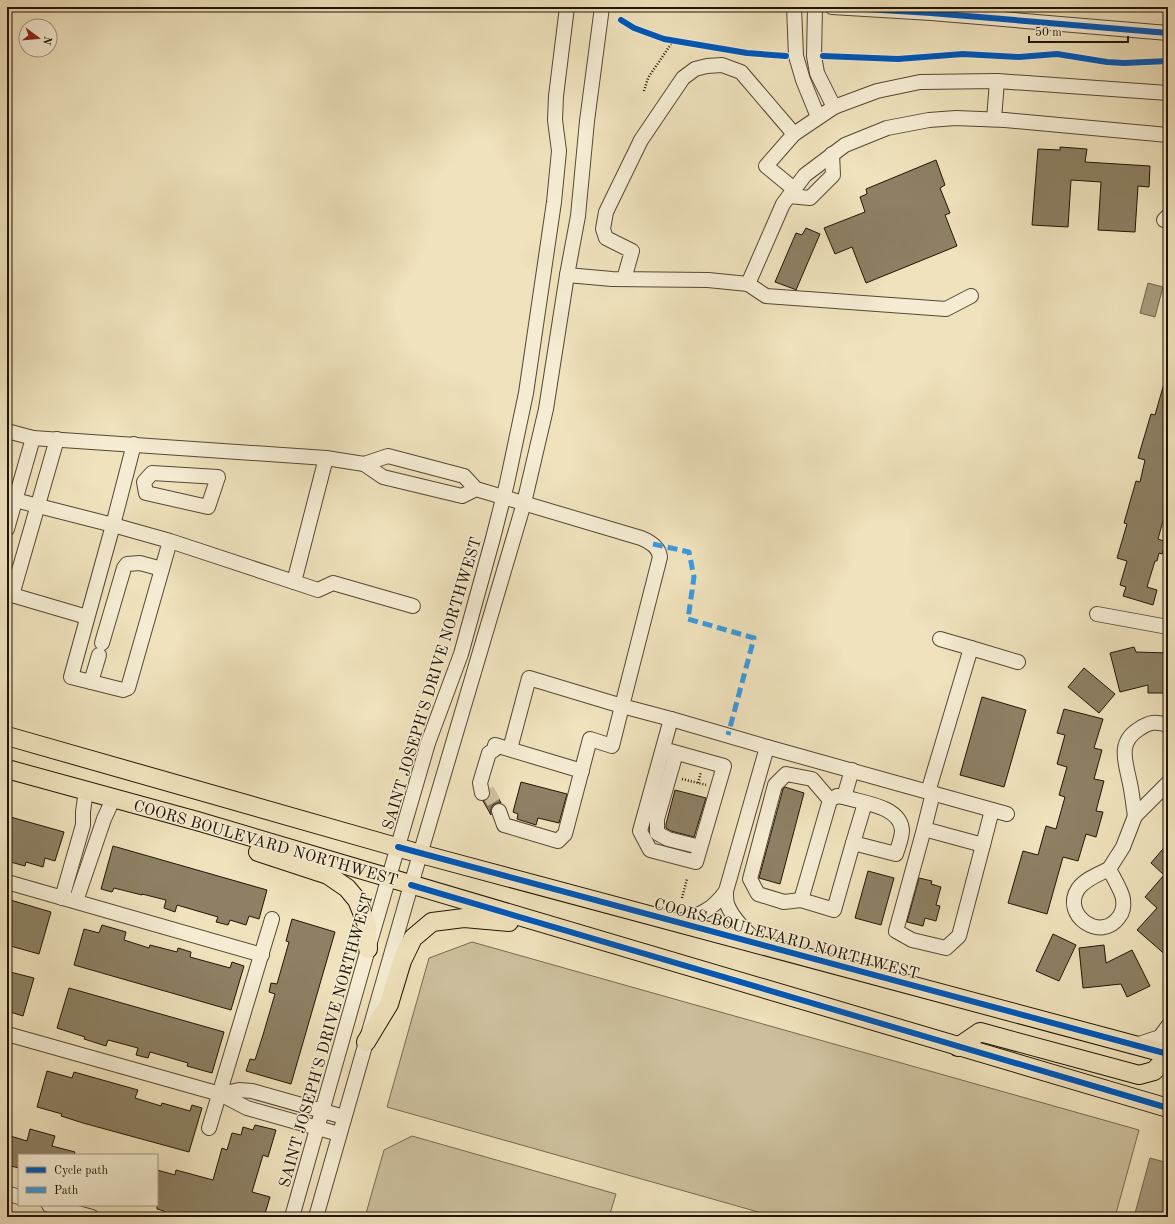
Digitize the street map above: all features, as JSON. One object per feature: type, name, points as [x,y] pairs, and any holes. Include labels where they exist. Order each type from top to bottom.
[{"type":"main road","name":"COORS BOULEVARD NORTHWEST","points":[[7,736],[421,854],[1136,1045],[1168,1055]]},
{"type":"main road","name":"COORS BOULEVARD NORTHWEST","points":[[7,769],[114,797],[1168,1108]]},
{"type":"main road","points":[[196,821],[216,839],[328,875],[347,888],[357,900],[366,925],[368,949]]},
{"type":"main road","points":[[366,1042],[389,1004],[402,961],[413,938],[432,922],[464,918],[549,925]]},
{"type":"main road","points":[[958,1047],[980,1032],[1140,1075],[1154,1071],[1168,1055]]},
{"type":"street","name":"SAINT JOSEPH'S DRIVE NORTHWEST","points":[[292,1217],[428,743],[461,654],[503,497],[526,393],[554,202],[559,151],[555,120],[556,96],[567,7]]},
{"type":"street","points":[[316,1217],[411,885],[524,503],[546,409],[567,275],[578,216],[587,121],[602,7]]},
{"type":"street","points":[[794,7],[796,56],[803,80],[818,117]]},
{"type":"street","points":[[814,7],[814,56],[817,73],[834,107]]},
{"type":"street","points":[[832,7],[931,10],[1168,33]]},
{"type":"street","points":[[624,279],[632,251],[606,238],[603,229],[606,212],[641,140],[683,78],[694,69],[707,66],[722,65],[741,72],[794,134]]},
{"type":"street","points":[[832,154],[833,175],[810,198],[791,193],[766,166],[794,134],[834,107],[877,91],[920,82],[997,82],[1168,93]]},
{"type":"street","points":[[994,119],[997,82]]},
{"type":"street","points":[[748,284],[783,204],[805,175],[845,145],[887,128],[929,120],[956,118],[994,119],[1168,135]]},
{"type":"street","points":[[567,275],[624,279],[708,280],[748,284],[766,296],[946,309],[971,296]]},
{"type":"street","points":[[7,431],[32,438],[326,458],[364,464],[388,456],[464,476],[476,489],[642,538],[653,544],[658,549],[660,558],[612,746],[590,739],[565,834],[558,841],[504,825],[496,813]]},
{"type":"street","points":[[7,529],[32,438]]},
{"type":"street","points":[[57,439],[12,595],[87,617]]},
{"type":"street","points":[[134,444],[71,677],[122,690],[128,688],[170,541]]},
{"type":"street","points":[[294,582],[326,458]]},
{"type":"street","points":[[364,464],[383,478],[462,496],[476,489]]},
{"type":"street","points":[[152,473],[218,477],[208,507],[146,494],[144,482],[152,473]]},
{"type":"street","points":[[125,478],[144,482]]},
{"type":"street","points":[[15,500],[170,541],[318,590],[333,583],[413,606]]},
{"type":"street","points":[[91,682],[124,568],[127,564],[140,563],[162,569]]},
{"type":"street","points":[[1097,614],[1168,627]]},
{"type":"street","points":[[940,639],[1018,662]]},
{"type":"street","points":[[971,648],[930,793],[924,829],[896,931],[912,940],[946,948],[959,936],[992,810]]},
{"type":"street","points":[[510,749],[529,678],[622,706],[1007,814]]},
{"type":"street","points":[[663,749],[724,766],[696,862],[650,850],[640,831],[671,719]]},
{"type":"street","points":[[1135,816],[1124,759],[1126,744],[1134,732],[1148,723],[1162,723],[1168,725]]},
{"type":"street","points":[[485,791],[495,754],[495,747],[510,749],[582,771]]},
{"type":"street","points":[[760,945],[749,935],[730,909],[727,903],[726,891],[768,747]]},
{"type":"street","points":[[676,753],[657,819],[657,833],[668,839],[700,847]]},
{"type":"street","points":[[844,797],[852,770]]},
{"type":"street","points":[[830,800],[812,779],[786,774],[775,785],[750,879],[758,894],[784,902],[801,900],[834,910],[864,803]]},
{"type":"street","points":[[1109,869],[1123,847],[1135,816],[1168,783]]},
{"type":"street","points":[[62,898],[84,825],[83,812],[86,790]]},
{"type":"street","points":[[801,900],[830,800],[837,796],[864,803],[890,811],[899,821],[902,834],[896,854],[853,843]]},
{"type":"street","points":[[76,901],[104,819],[114,797]]},
{"type":"street","points":[[924,829],[983,845]]},
{"type":"street","points":[[7,882],[262,955]]},
{"type":"street","points":[[677,922],[700,914],[713,907],[726,891]]},
{"type":"street","points":[[209,1128],[272,919]]},
{"type":"street","points":[[1136,1045],[1160,1037],[1168,1026]]},
{"type":"street","points":[[7,1034],[220,1094],[247,1108],[339,1134]]},
{"type":"street","points":[[220,1094],[239,1090],[252,1091],[344,1117]]},
{"type":"street","points":[[7,1193],[18,1197]]},
{"type":"street","points":[[53,1206],[92,1217]]},
{"type":"path","points":[[644,91],[648,78],[676,41],[664,39]]},
{"type":"path","points":[[698,783],[702,770]]},
{"type":"path","points":[[682,898],[687,879]]},
{"type":"shaded area","points":[[1148,283],[1163,287],[1155,317],[1140,313]]},
{"type":"shaded area","points":[[472,942],[1139,1130],[1115,1217],[776,1217],[387,1107],[429,958]]},
{"type":"shaded area","points":[[412,1136],[616,1194],[609,1217],[365,1217],[384,1150]]},
{"type":"shaded area","points":[[1150,1158],[1168,1163],[1168,1217],[1134,1217]]},
{"type":"building","points":[[1060,147],[1087,149],[1085,162],[1150,166],[1149,187],[1138,186],[1135,232],[1098,230],[1101,182],[1071,180],[1068,227],[1032,225],[1038,149],[1060,150]]},
{"type":"building","points":[[936,160],[945,185],[940,188],[950,213],[945,215],[957,246],[866,283],[852,247],[835,254],[824,228],[865,212],[860,197],[867,194],[866,189]]},
{"type":"building","points":[[806,228],[820,234],[796,290],[775,282],[796,233],[802,235]]},
{"type":"building","points":[[1165,380],[1168,381],[1168,503],[1158,539],[1166,542],[1162,554],[1159,553],[1157,561],[1155,561],[1147,587],[1157,590],[1153,605],[1123,596],[1126,587],[1120,585],[1127,561],[1117,558],[1127,524],[1124,523],[1136,481],[1140,482],[1145,460],[1138,458],[1151,414],[1155,415]]},
{"type":"building","points":[[1134,647],[1136,652],[1168,653],[1168,693],[1148,693],[1148,685],[1120,692],[1110,653]]},
{"type":"building","points":[[1084,668],[1115,694],[1099,713],[1068,687]]},
{"type":"building","points":[[982,697],[1026,710],[1004,787],[960,775]]},
{"type":"building","points":[[1064,709],[1103,719],[1094,748],[1102,750],[1094,779],[1104,781],[1096,811],[1103,812],[1096,837],[1086,834],[1078,861],[1063,857],[1047,914],[1008,903],[1023,851],[1038,855],[1046,826],[1056,829],[1065,797],[1059,795],[1067,767],[1057,764],[1065,735],[1057,733]]},
{"type":"building","points":[[521,782],[567,794],[559,823],[538,818],[536,825],[517,819],[518,814],[513,812]]},
{"type":"building","points":[[785,787],[804,793],[780,884],[759,878],[783,789]]},
{"type":"building","points":[[493,788],[501,803],[493,805],[491,815],[483,801],[488,799],[490,789]]},
{"type":"building","points":[[675,790],[706,798],[694,837],[671,831],[666,828]]},
{"type":"building","points":[[7,816],[64,832],[55,861],[45,858],[43,867],[26,862],[25,866],[7,861]]},
{"type":"building","points":[[1168,843],[1168,957],[1137,930],[1157,908],[1145,897],[1164,875],[1151,863]]},
{"type":"building","points":[[113,846],[267,890],[259,919],[249,916],[246,925],[230,920],[228,925],[216,922],[218,917],[177,905],[175,912],[164,908],[166,900],[114,888],[112,892],[101,889]]},
{"type":"building","points":[[868,871],[894,878],[881,925],[855,918]]},
{"type":"building","points":[[919,878],[932,881],[931,884],[941,887],[936,905],[940,906],[936,921],[925,918],[923,926],[907,922]]},
{"type":"building","points":[[7,899],[51,912],[39,954],[7,945]]},
{"type":"building","points":[[292,919],[335,932],[291,1084],[246,1071],[250,1059],[255,1060],[263,1035],[275,994],[269,992],[271,983],[277,984],[289,942],[286,941]]},
{"type":"building","points":[[102,925],[126,932],[124,940],[149,948],[150,945],[177,952],[178,948],[191,952],[190,957],[230,968],[232,962],[244,966],[231,1010],[74,965],[84,929],[99,933]]},
{"type":"building","points":[[1053,934],[1076,945],[1059,981],[1036,971]]},
{"type":"building","points":[[1104,945],[1106,963],[1132,950],[1150,986],[1127,997],[1121,984],[1083,988],[1079,948]]},
{"type":"building","points":[[10,972],[34,978],[23,1016],[7,1011],[7,983]]},
{"type":"building","points":[[69,988],[224,1032],[212,1073],[187,1066],[188,1063],[150,1052],[148,1058],[136,1055],[138,1048],[108,1040],[106,1046],[84,1039],[85,1037],[57,1028]]},
{"type":"building","points":[[47,1071],[72,1078],[74,1072],[138,1090],[135,1098],[161,1106],[162,1103],[190,1111],[192,1105],[202,1108],[189,1152],[83,1123],[61,1116],[62,1114],[37,1107]]},
{"type":"building","points":[[255,1125],[276,1130],[268,1157],[263,1155],[252,1192],[270,1197],[264,1217],[170,1217],[163,1215],[164,1211],[157,1209],[158,1170],[175,1175],[176,1170],[213,1180],[222,1148],[227,1150],[232,1133],[241,1135],[243,1127],[253,1130]]},
{"type":"building","points":[[30,1129],[55,1136],[52,1146],[75,1152],[74,1154],[18,1154],[18,1168],[7,1165],[7,1135],[27,1141]]},
{"type":"tunnel","points":[[487,790],[499,811]]},
{"type":"marked path","points":[[653,544],[689,552],[694,577],[688,619],[754,638],[728,735]]},
{"type":"cycle path","points":[[832,7],[931,13],[1168,33]]},
{"type":"cycle path","points":[[621,20],[634,28],[664,39],[747,53],[786,56]]},
{"type":"cycle path","points":[[823,56],[898,59],[963,54],[1019,57],[1057,54],[1107,62],[1124,63],[1168,61]]},
{"type":"cycle path","points":[[398,847],[1168,1054]]},
{"type":"cycle path","points":[[411,885],[1168,1108]]}]
